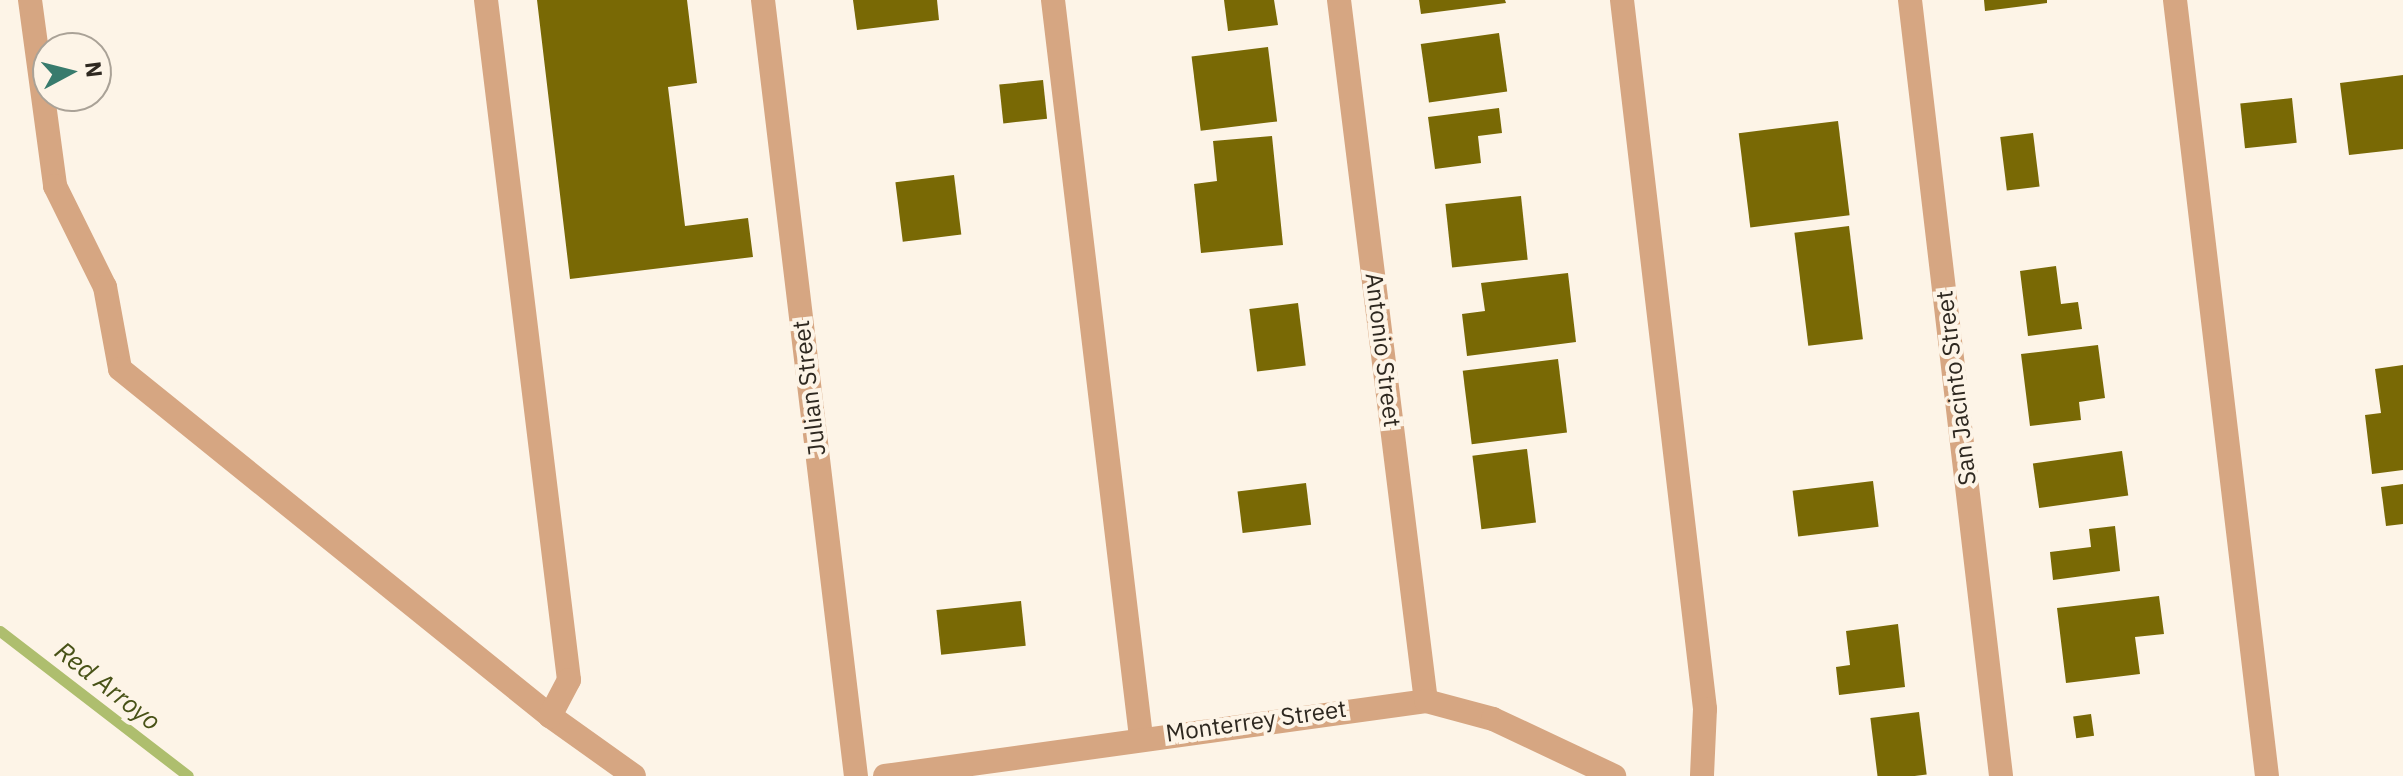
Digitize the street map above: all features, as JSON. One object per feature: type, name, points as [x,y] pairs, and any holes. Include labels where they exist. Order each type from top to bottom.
[{"type":"street","points":[[30,0],[55,186],[105,287],[120,369],[550,716],[634,776]]},
{"type":"street","points":[[486,0],[569,680],[550,716]]},
{"type":"street","name":"Julian Street","points":[[763,0],[856,776]]},
{"type":"street","points":[[1053,0],[1141,737]]},
{"type":"street","name":"Antonio Street","points":[[1339,0],[1426,701]]},
{"type":"street","points":[[1622,0],[1705,709],[1702,776]]},
{"type":"street","name":"San Jacinto Street","points":[[1910,0],[2001,776]]},
{"type":"street","points":[[2175,0],[2267,776]]},
{"type":"street","name":"Monterrey Street","points":[[885,776],[1141,737],[1426,701],[1493,719],[1614,776]]},
{"type":"building","points":[[537,0],[687,0],[697,83],[668,87],[685,226],[748,218],[753,257],[570,279]]},
{"type":"building","points":[[853,0],[937,0],[939,20],[857,30]]},
{"type":"building","points":[[1224,0],[1274,0],[1278,25],[1228,31]]},
{"type":"building","points":[[1419,0],[1505,0],[1506,3],[1421,14]]},
{"type":"building","points":[[1984,0],[2047,0],[2047,3],[1985,11]]},
{"type":"building","points":[[1499,33],[1507,91],[1429,102],[1421,44]]},
{"type":"building","points":[[1268,47],[1277,121],[1201,131],[1192,56]]},
{"type":"building","points":[[2403,75],[2403,149],[2349,155],[2340,83]]},
{"type":"building","points":[[1043,80],[1047,119],[1003,123],[999,85]]},
{"type":"building","points":[[2292,98],[2297,143],[2245,148],[2240,103]]},
{"type":"building","points":[[1499,108],[1502,133],[1478,136],[1481,163],[1435,169],[1428,117]]},
{"type":"building","points":[[1838,121],[1850,215],[1750,227],[1739,133]]},
{"type":"building","points":[[2033,133],[2040,187],[2007,191],[2000,137]]},
{"type":"building","points":[[1272,136],[1283,245],[1201,253],[1194,184],[1217,181],[1213,141]]},
{"type":"building","points":[[954,175],[961,235],[903,242],[895,182]]},
{"type":"building","points":[[1521,196],[1528,260],[1452,268],[1445,204]]},
{"type":"building","points":[[1849,226],[1863,339],[1808,346],[1794,233]]},
{"type":"building","points":[[2056,266],[2061,304],[2078,302],[2082,329],[2028,336],[2020,271]]},
{"type":"building","points":[[1568,273],[1576,342],[1467,356],[1462,314],[1485,311],[1481,283]]},
{"type":"building","points":[[1298,303],[1306,366],[1257,372],[1249,309]]},
{"type":"building","points":[[2098,345],[2105,398],[2079,402],[2081,420],[2030,426],[2021,354]]},
{"type":"building","points":[[1558,359],[1567,432],[1472,444],[1463,371]]},
{"type":"building","points":[[2403,365],[2403,470],[2372,474],[2365,415],[2381,413],[2375,369]]},
{"type":"building","points":[[1527,449],[1536,522],[1481,529],[1472,456]]},
{"type":"building","points":[[2122,451],[2128,496],[2039,508],[2033,464]]},
{"type":"building","points":[[1873,481],[1879,527],[1798,537],[1793,491]]},
{"type":"building","points":[[1306,483],[1311,525],[1243,533],[1238,491]]},
{"type":"building","points":[[2403,484],[2403,524],[2386,526],[2381,487]]},
{"type":"building","points":[[2115,526],[2120,571],[2053,580],[2050,552],[2091,547],[2089,529]]},
{"type":"building","points":[[2159,596],[2164,634],[2135,637],[2140,674],[2066,683],[2057,608]]},
{"type":"building","points":[[1021,601],[1026,646],[941,655],[936,610]]},
{"type":"building","points":[[1898,624],[1905,687],[1839,695],[1836,667],[1850,665],[1846,631]]},
{"type":"building","points":[[1919,712],[1927,775],[1877,776],[1870,718]]},
{"type":"building","points":[[2091,714],[2094,736],[2076,738],[2073,717]]},
{"type":"waterway","name":"Red Arroyo","points":[[0,631],[188,776]]}]
